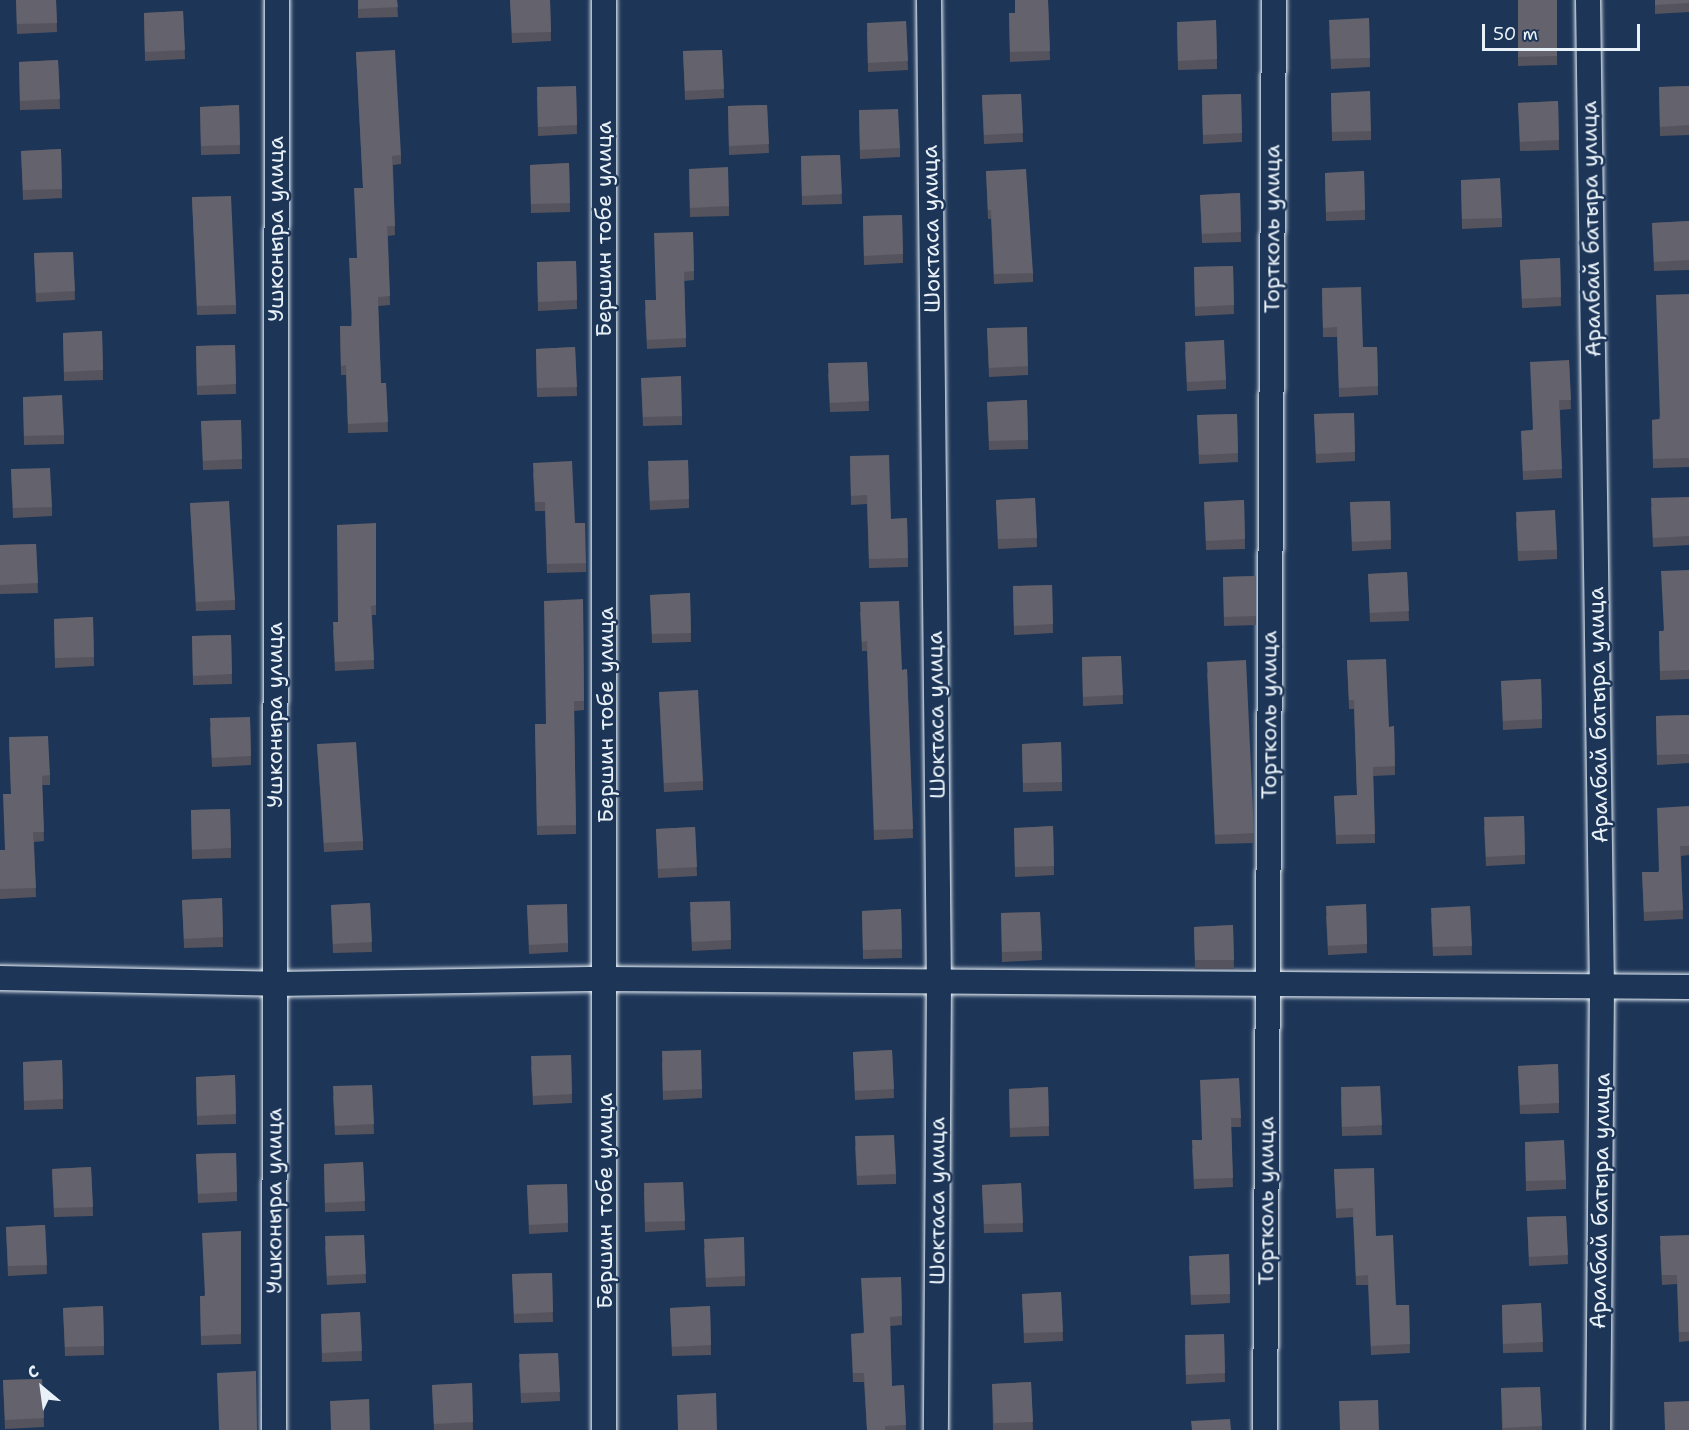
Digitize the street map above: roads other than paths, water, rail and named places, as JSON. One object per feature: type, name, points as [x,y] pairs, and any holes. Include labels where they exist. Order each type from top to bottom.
[{"type":"street","name":"Ушконыра улица","points":[[274,1430],[277,0]]},
{"type":"street","name":"Бершин тобе улица","points":[[604,0],[606,979],[604,1430]]},
{"type":"street","name":"Шоктаса улица","points":[[929,0],[939,981],[936,1430]]},
{"type":"street","name":"Тортколь улица","points":[[1265,1430],[1274,0]]},
{"type":"street","name":"Аралбай батыра улица","points":[[1588,0],[1602,987],[1598,1430]]},
{"type":"street","points":[[0,978],[275,984],[606,979],[1689,987]]}]
